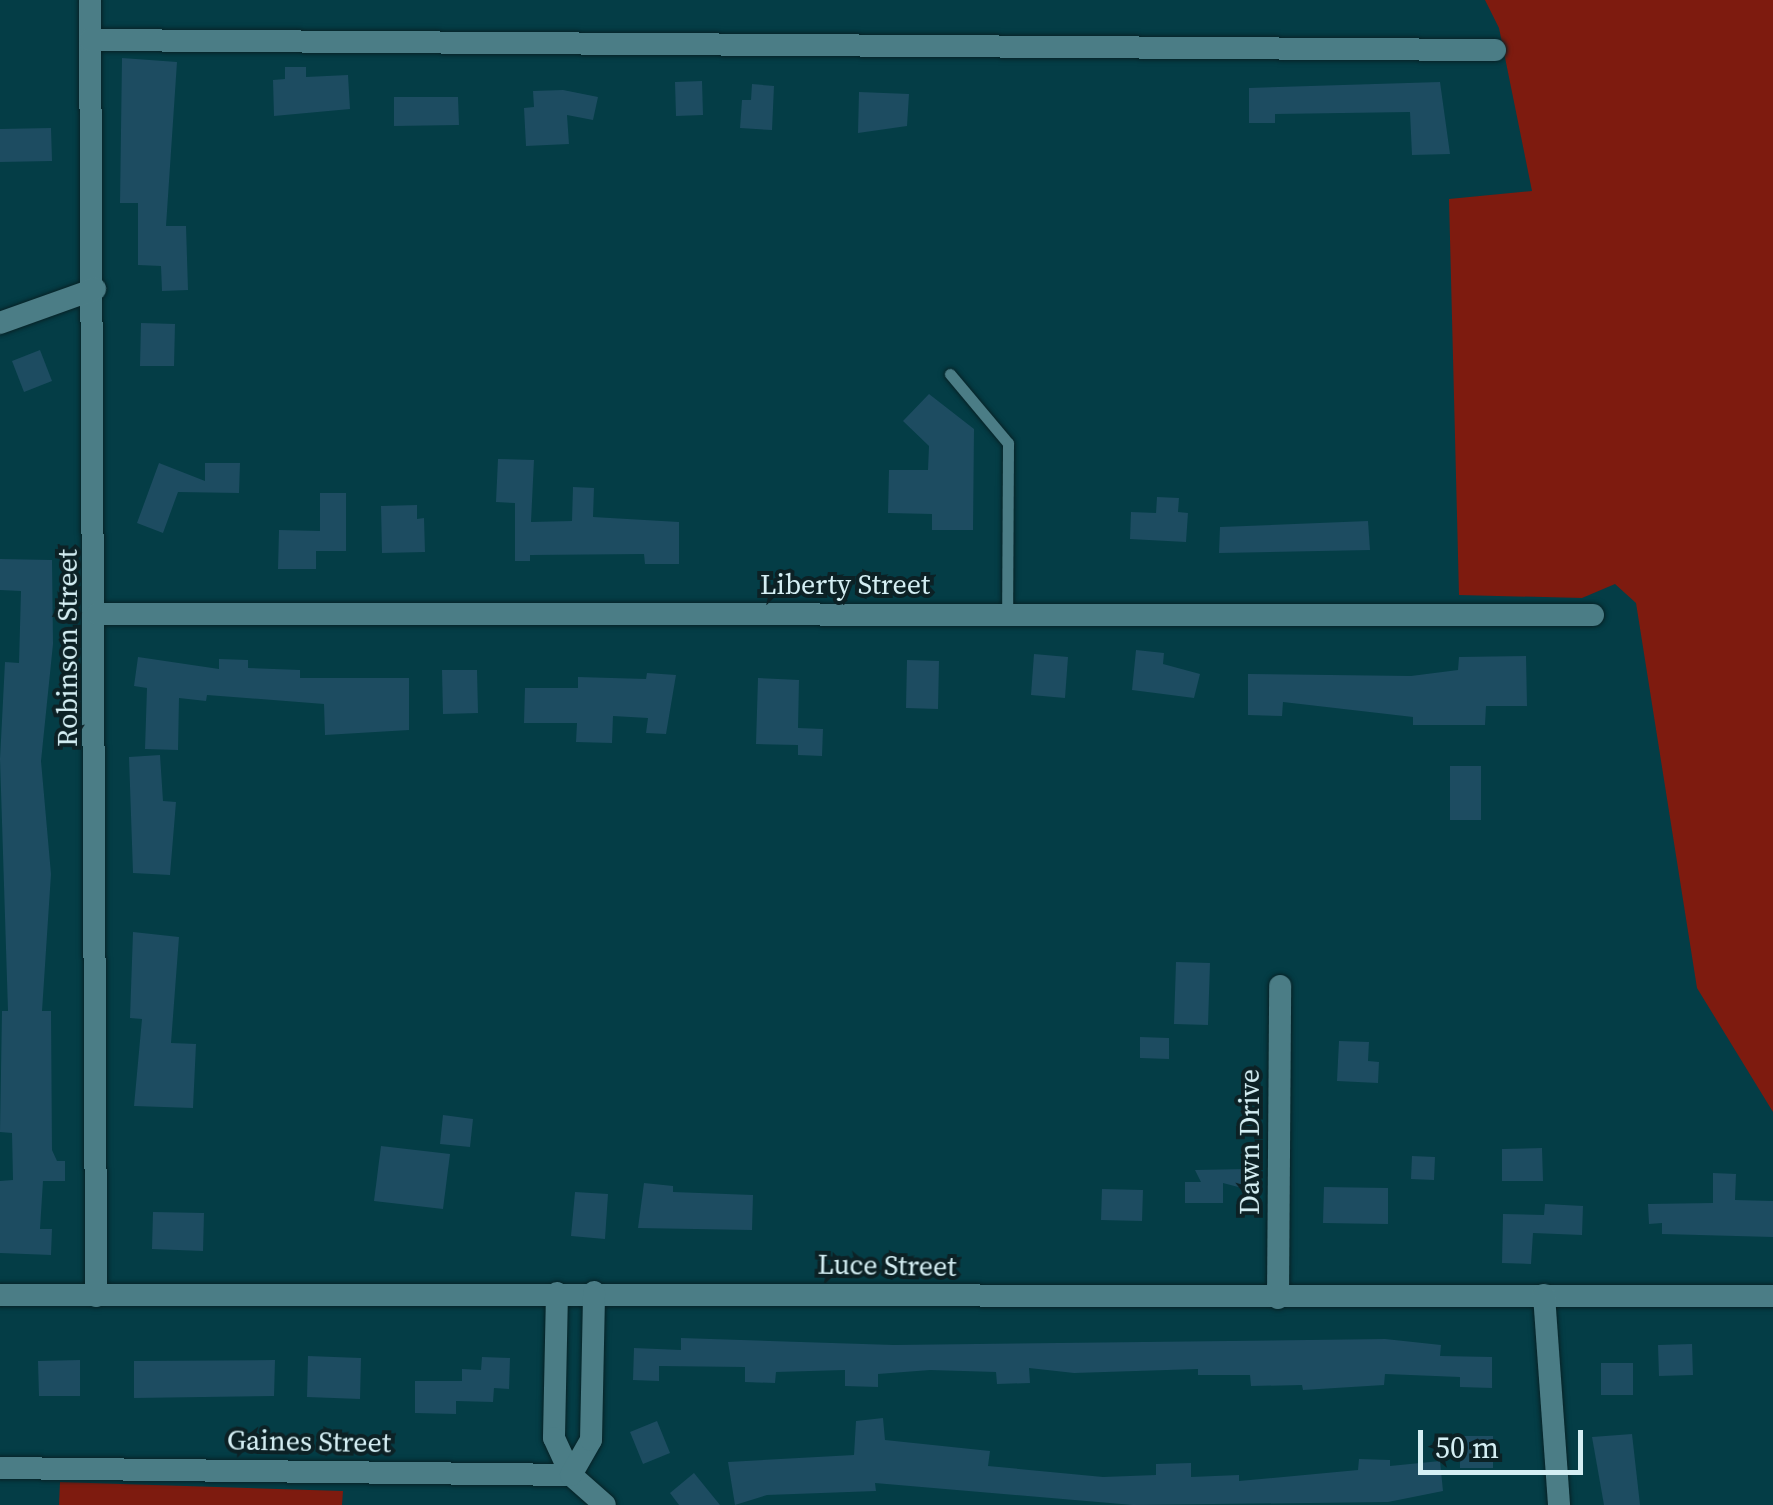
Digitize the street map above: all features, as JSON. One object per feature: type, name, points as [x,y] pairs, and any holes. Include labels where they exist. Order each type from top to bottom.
[{"type":"street","name":"Robinson Street","points":[[90,0],[98,614],[96,1296]]},
{"type":"street","points":[[90,40],[1495,50]]},
{"type":"street","points":[[0,323],[95,289]]},
{"type":"street","name":"Liberty Street","points":[[98,614],[1593,615]]},
{"type":"street","name":"Dawn Drive","points":[[1278,1298],[1280,986]]},
{"type":"street","points":[[557,1292],[554,1438],[571,1474],[605,1505]]},
{"type":"street","points":[[571,1474],[591,1440],[594,1292]]},
{"type":"street","name":"Luce Street","points":[[0,1295],[594,1292],[1278,1298],[1773,1296]]},
{"type":"street","points":[[1544,1295],[1559,1505]]},
{"type":"street","name":"Gaines Street","points":[[0,1468],[571,1474]]},
{"type":"lane","points":[[950,374],[1008,443],[1007,614]]},
{"type":"shaded area","points":[[1485,0],[1773,0],[1773,1112],[1697,988],[1636,603],[1615,584],[1582,598],[1459,595],[1449,199],[1532,191],[1499,28]]},
{"type":"shaded area","points":[[60,1482],[343,1491],[342,1505],[59,1505]]},
{"type":"building","points":[[122,58],[177,62],[166,226],[186,226],[188,290],[162,291],[161,266],[138,265],[138,203],[120,203]]},
{"type":"building","points":[[285,67],[306,67],[306,77],[348,75],[350,109],[274,116],[273,80],[285,79]]},
{"type":"building","points":[[702,81],[703,115],[676,116],[675,82]]},
{"type":"building","points":[[1440,82],[1450,154],[1412,155],[1410,112],[1275,114],[1275,123],[1249,123],[1249,88]]},
{"type":"building","points":[[752,84],[774,86],[772,130],[740,128],[742,100],[751,100]]},
{"type":"building","points":[[563,90],[598,97],[593,120],[567,115],[569,144],[526,146],[524,108],[534,107],[533,91]]},
{"type":"building","points":[[859,92],[909,94],[907,126],[858,133]]},
{"type":"building","points":[[394,97],[458,97],[459,125],[394,126]]},
{"type":"building","points":[[51,128],[52,161],[0,162],[0,129]]},
{"type":"building","points":[[141,323],[175,324],[174,366],[140,366]]},
{"type":"building","points":[[40,350],[52,381],[24,392],[12,361]]},
{"type":"building","points":[[929,394],[974,429],[973,530],[932,530],[932,514],[888,513],[889,470],[928,470],[929,446],[903,421]]},
{"type":"building","points":[[498,459],[534,460],[531,522],[572,521],[573,487],[594,488],[593,517],[679,522],[679,564],[645,564],[644,554],[530,555],[530,561],[515,561],[515,503],[496,502]]},
{"type":"building","points":[[159,463],[205,481],[205,463],[240,463],[239,493],[178,492],[163,533],[137,523]]},
{"type":"building","points":[[320,493],[346,493],[346,551],[316,551],[316,569],[278,569],[279,530],[320,531]]},
{"type":"building","points":[[1157,497],[1179,498],[1178,512],[1188,513],[1186,542],[1130,539],[1131,512],[1156,513]]},
{"type":"building","points":[[417,505],[417,519],[424,518],[425,552],[382,553],[381,506]]},
{"type":"building","points":[[1368,521],[1370,550],[1219,553],[1220,527]]},
{"type":"building","points":[[0,559],[52,560],[53,644],[41,761],[51,874],[42,1011],[51,1011],[52,1150],[57,1161],[65,1161],[65,1181],[43,1181],[40,1229],[52,1229],[51,1255],[0,1253],[0,1181],[13,1180],[12,1133],[0,1132],[2,1011],[8,1011],[0,759],[5,662],[19,663],[21,591],[0,590]]},
{"type":"building","points":[[1136,650],[1164,653],[1163,664],[1200,674],[1194,698],[1132,690]]},
{"type":"building","points":[[1034,654],[1068,657],[1065,698],[1031,695]]},
{"type":"building","points":[[1526,656],[1527,706],[1486,706],[1485,725],[1413,725],[1413,717],[1283,702],[1282,716],[1248,715],[1248,674],[1411,676],[1458,670],[1459,657]]},
{"type":"building","points":[[138,657],[219,669],[219,659],[248,660],[248,668],[300,670],[300,678],[409,678],[409,730],[325,735],[324,704],[207,695],[206,701],[179,698],[178,750],[145,749],[147,688],[134,686]]},
{"type":"building","points":[[907,660],[939,661],[938,709],[906,708]]},
{"type":"building","points":[[442,670],[477,670],[478,713],[443,714]]},
{"type":"building","points":[[647,673],[676,675],[666,734],[646,733],[648,718],[613,716],[612,743],[576,742],[577,723],[524,723],[525,688],[578,688],[578,677],[646,679]]},
{"type":"building","points":[[758,678],[799,680],[798,728],[823,729],[822,756],[798,755],[798,745],[756,744]]},
{"type":"building","points":[[160,755],[163,801],[176,802],[170,875],[133,873],[129,757]]},
{"type":"building","points":[[1450,766],[1481,766],[1481,820],[1450,820]]},
{"type":"building","points":[[133,932],[179,937],[171,1043],[196,1044],[193,1108],[134,1106],[142,1019],[130,1018]]},
{"type":"building","points":[[1176,962],[1210,963],[1208,1025],[1174,1024]]},
{"type":"building","points":[[1140,1037],[1169,1038],[1169,1059],[1140,1058]]},
{"type":"building","points":[[1339,1041],[1369,1042],[1368,1061],[1379,1062],[1378,1083],[1337,1081]]},
{"type":"building","points":[[443,1115],[473,1119],[470,1147],[440,1144]]},
{"type":"building","points":[[381,1146],[450,1154],[443,1209],[374,1201]]},
{"type":"building","points":[[1542,1148],[1543,1181],[1502,1181],[1502,1149]]},
{"type":"building","points":[[1412,1156],[1435,1157],[1434,1180],[1411,1179]]},
{"type":"building","points":[[1248,1169],[1242,1188],[1223,1183],[1223,1203],[1185,1203],[1185,1182],[1201,1182],[1195,1170]]},
{"type":"building","points":[[1713,1173],[1736,1174],[1735,1200],[1773,1201],[1773,1237],[1662,1234],[1662,1223],[1649,1224],[1648,1204],[1713,1203]]},
{"type":"building","points":[[644,1183],[673,1186],[673,1192],[753,1195],[752,1230],[638,1228]]},
{"type":"building","points":[[1324,1187],[1388,1188],[1388,1224],[1323,1223]]},
{"type":"building","points":[[1102,1189],[1143,1190],[1142,1221],[1101,1220]]},
{"type":"building","points":[[575,1192],[608,1194],[605,1239],[571,1236]]},
{"type":"building","points":[[1545,1204],[1583,1206],[1582,1235],[1533,1233],[1531,1264],[1502,1263],[1503,1214],[1544,1215]]},
{"type":"building","points":[[153,1212],[204,1213],[203,1251],[152,1249]]},
{"type":"building","points":[[681,1338],[894,1345],[1385,1339],[1441,1345],[1440,1356],[1492,1357],[1492,1388],[1460,1387],[1460,1377],[1385,1374],[1384,1385],[1303,1390],[1302,1385],[1251,1386],[1250,1375],[1198,1375],[1198,1369],[1074,1373],[1029,1368],[1030,1383],[997,1384],[996,1372],[930,1370],[878,1374],[878,1387],[845,1386],[845,1370],[776,1372],[775,1383],[745,1382],[745,1367],[659,1366],[659,1381],[633,1380],[634,1348],[681,1350]]},
{"type":"building","points":[[1692,1344],[1693,1375],[1659,1376],[1658,1345]]},
{"type":"building","points":[[308,1356],[361,1358],[360,1399],[307,1397]]},
{"type":"building","points":[[482,1357],[510,1358],[509,1389],[494,1388],[493,1402],[456,1401],[456,1414],[415,1413],[415,1381],[462,1381],[462,1369],[481,1370]]},
{"type":"building","points":[[80,1360],[80,1396],[39,1396],[38,1361]]},
{"type":"building","points":[[275,1360],[274,1396],[134,1398],[134,1361]]},
{"type":"building","points":[[1601,1363],[1633,1363],[1633,1395],[1601,1395]]},
{"type":"building","points":[[883,1418],[885,1440],[990,1451],[988,1466],[1103,1477],[1156,1475],[1156,1464],[1191,1463],[1191,1477],[1239,1475],[1239,1481],[1358,1470],[1359,1459],[1390,1460],[1390,1466],[1440,1461],[1443,1491],[1388,1502],[1133,1505],[875,1483],[876,1491],[767,1495],[735,1505],[728,1462],[854,1455],[856,1421]]},
{"type":"building","points":[[657,1421],[670,1453],[643,1464],[630,1432]]},
{"type":"building","points":[[1632,1434],[1640,1505],[1604,1505],[1592,1437]]},
{"type":"building","points":[[1460,1436],[1493,1436],[1493,1468],[1460,1468]]},
{"type":"building","points":[[694,1473],[720,1505],[679,1505],[670,1493]]}]
